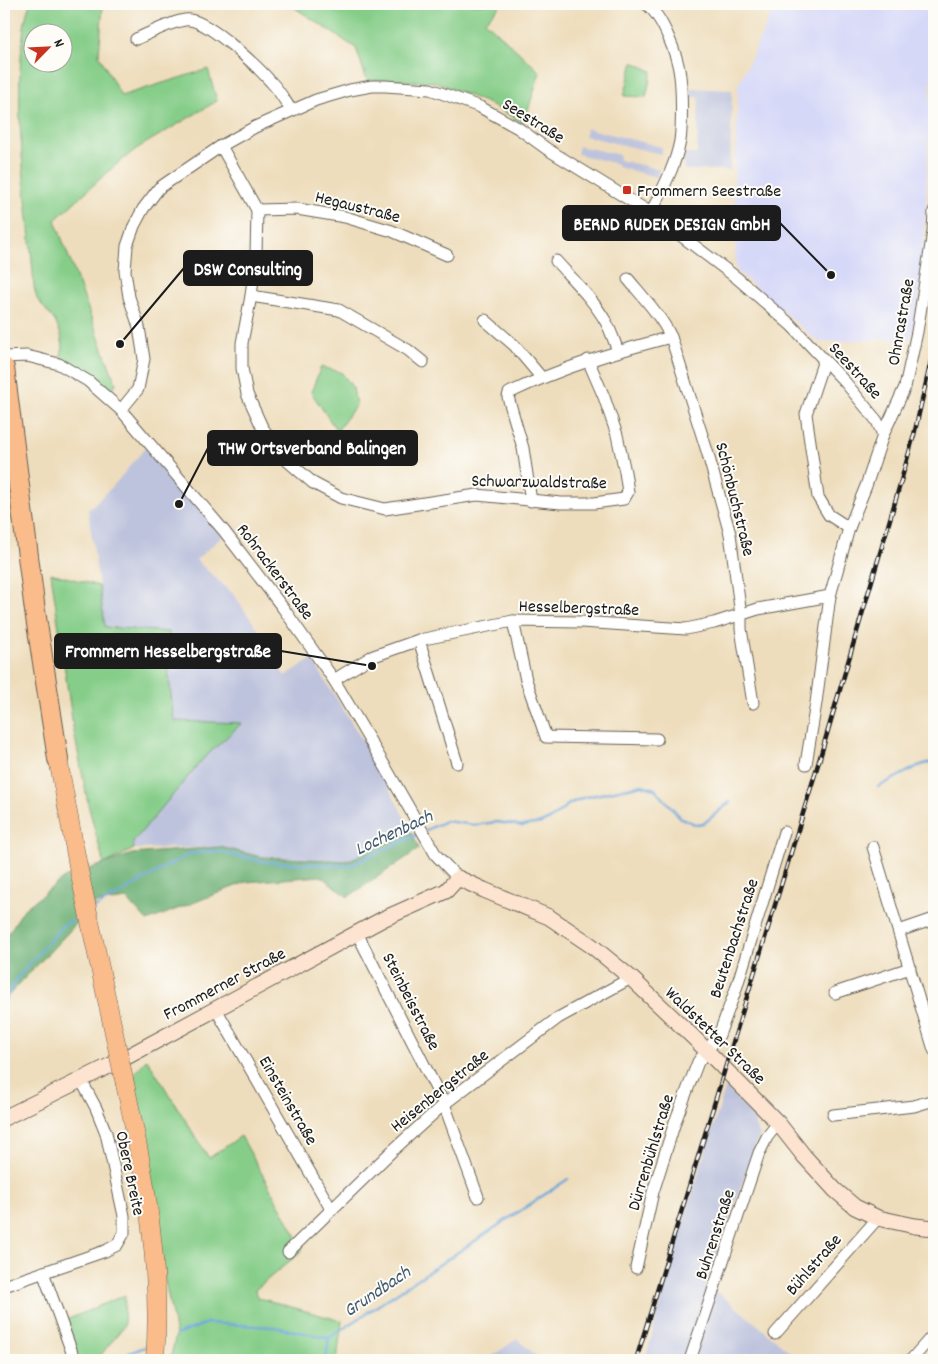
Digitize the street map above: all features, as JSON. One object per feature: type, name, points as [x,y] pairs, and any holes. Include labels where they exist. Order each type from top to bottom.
[{"type":"highway","points":[[4,367],[35,611],[58,758]]},
{"type":"main road","points":[[58,758],[78,866],[141,1155],[152,1228],[157,1306],[155,1360]]},
{"type":"street","points":[[649,5],[656,12],[670,42],[680,74],[680,141],[670,172],[651,213]]},
{"type":"street","points":[[136,39],[181,21],[190,20],[196,22],[223,37],[272,83],[291,110]]},
{"type":"street","name":"Seestraße","points":[[121,410],[138,389],[144,359],[140,327],[129,298],[125,271],[127,246],[134,226],[143,210],[160,188],[221,146],[255,127],[316,100],[372,86],[430,89],[480,108],[518,128],[547,149],[651,213],[737,278],[791,325],[845,382],[878,421],[883,435]]},
{"type":"street","points":[[221,146],[257,210]]},
{"type":"street","name":"Hegaustraße","points":[[257,210],[297,209],[345,217],[392,231],[447,255]]},
{"type":"street","name":"Schwarzwaldstraße","points":[[257,210],[256,254],[242,343],[242,368],[247,394],[262,427],[283,458],[313,483],[340,498],[385,509],[477,495],[531,501],[594,503],[624,499],[628,492],[617,435],[604,397],[588,360]]},
{"type":"street","name":"Ohnrastraße","points":[[883,435],[905,387],[918,332],[933,232],[934,211]]},
{"type":"street","points":[[556,261],[601,314],[618,351]]},
{"type":"street","name":"Schönbuchstraße","points":[[628,279],[651,307],[671,337],[707,451],[730,534],[741,615],[741,629],[753,703]]},
{"type":"street","points":[[250,296],[339,310],[408,350],[423,362]]},
{"type":"street","points":[[485,320],[514,345],[541,377]]},
{"type":"street","points":[[531,501],[523,448],[508,397],[510,392],[541,377],[588,360],[671,337]]},
{"type":"street","name":"Rohrackerstraße","points":[[4,367],[27,356],[58,364],[88,381],[121,410],[224,531],[283,608],[334,680],[436,856],[458,878]]},
{"type":"street","points":[[824,360],[806,414],[818,497],[829,515],[849,528]]},
{"type":"street","points":[[806,764],[830,596],[849,528],[866,486],[883,435]]},
{"type":"street","name":"Hesselbergstraße","points":[[334,680],[371,657],[419,640],[513,621],[581,622],[686,629],[714,623],[758,609],[830,596]]},
{"type":"street","points":[[513,621],[526,680],[546,737],[657,739]]},
{"type":"street","points":[[419,640],[457,763]]},
{"type":"street","name":"Beutenbachstraße","points":[[707,1051],[719,1035],[736,989],[784,832]]},
{"type":"street","points":[[874,847],[934,1050]]},
{"type":"street","name":"Waldstetter Straße","points":[[458,878],[550,916],[592,946],[630,978],[707,1051],[778,1123],[804,1156],[835,1190],[855,1207],[878,1218],[914,1226],[934,1228]]},
{"type":"street","name":"Frommerner Straße","points":[[4,1118],[81,1080],[383,919],[446,890],[458,878]]},
{"type":"street","points":[[899,931],[934,919]]},
{"type":"street","name":"Steinbeisstraße","points":[[357,933],[444,1104],[478,1197]]},
{"type":"street","points":[[835,993],[910,968]]},
{"type":"street","name":"Heisenbergstraße","points":[[288,1252],[331,1209],[444,1104],[558,1018],[630,978]]},
{"type":"street","name":"Einsteinstraße","points":[[216,1009],[331,1209]]},
{"type":"street","name":"Dürrenbühlstraße","points":[[636,1268],[653,1192],[670,1140],[698,1062],[707,1051]]},
{"type":"street","name":"Obere Breite","points":[[4,1286],[105,1251],[117,1244],[124,1233],[124,1216],[106,1133],[96,1108],[81,1080]]},
{"type":"street","points":[[833,1115],[914,1106],[934,1100]]},
{"type":"street","name":"Buhrenstraße","points":[[690,1360],[759,1153],[767,1137],[778,1123]]},
{"type":"street","name":"Bühlstraße","points":[[775,1334],[878,1218]]},
{"type":"street","points":[[43,1272],[74,1358]]},
{"type":"street","points":[[911,1360],[934,1334]]},
{"type":"shaded area","points":[[776,4],[934,4],[921,286],[912,338],[818,342],[736,270],[734,185],[738,86]]},
{"type":"shaded area","points":[[690,88],[732,90],[730,170],[684,170],[684,154],[697,154],[699,97],[690,97]]},
{"type":"shaded area","points":[[586,128],[662,147],[661,154],[585,136]]},
{"type":"shaded area","points":[[579,146],[620,155],[619,160],[659,169],[657,177],[577,154]]},
{"type":"shaded area","points":[[146,447],[223,536],[196,560],[233,594],[259,631],[273,660],[285,676],[312,659],[371,754],[412,832],[347,861],[261,857],[220,847],[134,849],[133,842],[203,759],[242,723],[174,721],[168,670],[169,632],[105,627],[88,510],[113,486]]},
{"type":"shaded area","points":[[726,1086],[754,1119],[759,1136],[705,1287],[720,1294],[800,1360],[645,1360],[678,1239]]},
{"type":"shaded area","points":[[517,1339],[541,1360],[486,1360]]},
{"type":"green space","points":[[30,4],[103,4],[99,55],[121,96],[208,69],[217,101],[136,149],[55,220],[116,384],[108,394],[59,364],[63,347],[61,335],[55,321],[37,299],[34,287],[21,143],[20,85],[22,47],[22,72],[72,72],[72,22],[25,22]]},
{"type":"green space","points":[[289,4],[502,4],[485,21],[540,72],[524,123],[487,103],[436,82],[367,80],[356,48]]},
{"type":"green space","points":[[633,62],[652,71],[646,97],[624,96]]},
{"type":"green space","points":[[321,367],[341,372],[353,388],[356,405],[337,431],[311,392]]},
{"type":"green space","points":[[51,573],[99,586],[105,627],[169,632],[168,670],[174,721],[242,723],[203,759],[133,842],[134,849],[104,864],[89,808],[73,727]]},
{"type":"green space","points":[[412,832],[419,849],[348,897],[321,876],[246,882],[147,921],[127,899],[96,903],[4,1000],[4,940],[24,909],[64,878],[132,854],[220,847],[261,857],[347,861]]},
{"type":"green space","points":[[147,1059],[209,1158],[241,1136],[303,1250],[255,1290],[259,1298],[342,1321],[337,1360],[170,1360],[176,1335],[125,1084]]},
{"type":"green space","points":[[125,1295],[124,1326],[100,1356],[90,1360],[78,1360],[66,1320]]},
{"type":"waterway","name":"Lochenbach","points":[[878,787],[918,766],[934,761]]},
{"type":"waterway","name":"Lochenbach","points":[[426,830],[446,821],[474,825],[497,822],[523,826],[541,823],[552,818],[569,804],[582,798],[642,785],[655,789],[681,818],[697,825],[703,824],[730,802]]},
{"type":"waterway","name":"Lochenbach","points":[[93,909],[188,854],[216,851],[264,862],[349,866],[419,834]]},
{"type":"waterway","name":"Lochenbach","points":[[4,1002],[18,977],[62,926],[82,915]]},
{"type":"waterway","name":"Grundbach","points":[[176,1335],[207,1323],[274,1327],[329,1338],[568,1179]]},
{"type":"waterway","points":[[326,1360],[329,1338]]},
{"type":"waterway","points":[[111,1360],[145,1347]]},
{"type":"railway","points":[[636,1360],[819,761],[914,435],[934,348]]},
{"type":"place","name":"Frommern Seestraße","points":[[627,190]]},
{"type":"place","name":"BERND RUDEK DESIGN GmbH","points":[[831,275]]},
{"type":"place","name":"DSW Consulting","points":[[120,344]]},
{"type":"place","name":"THW Ortsverband Balingen","points":[[179,504]]},
{"type":"place","name":"Frommern Hesselbergstraße","points":[[372,666]]}]
